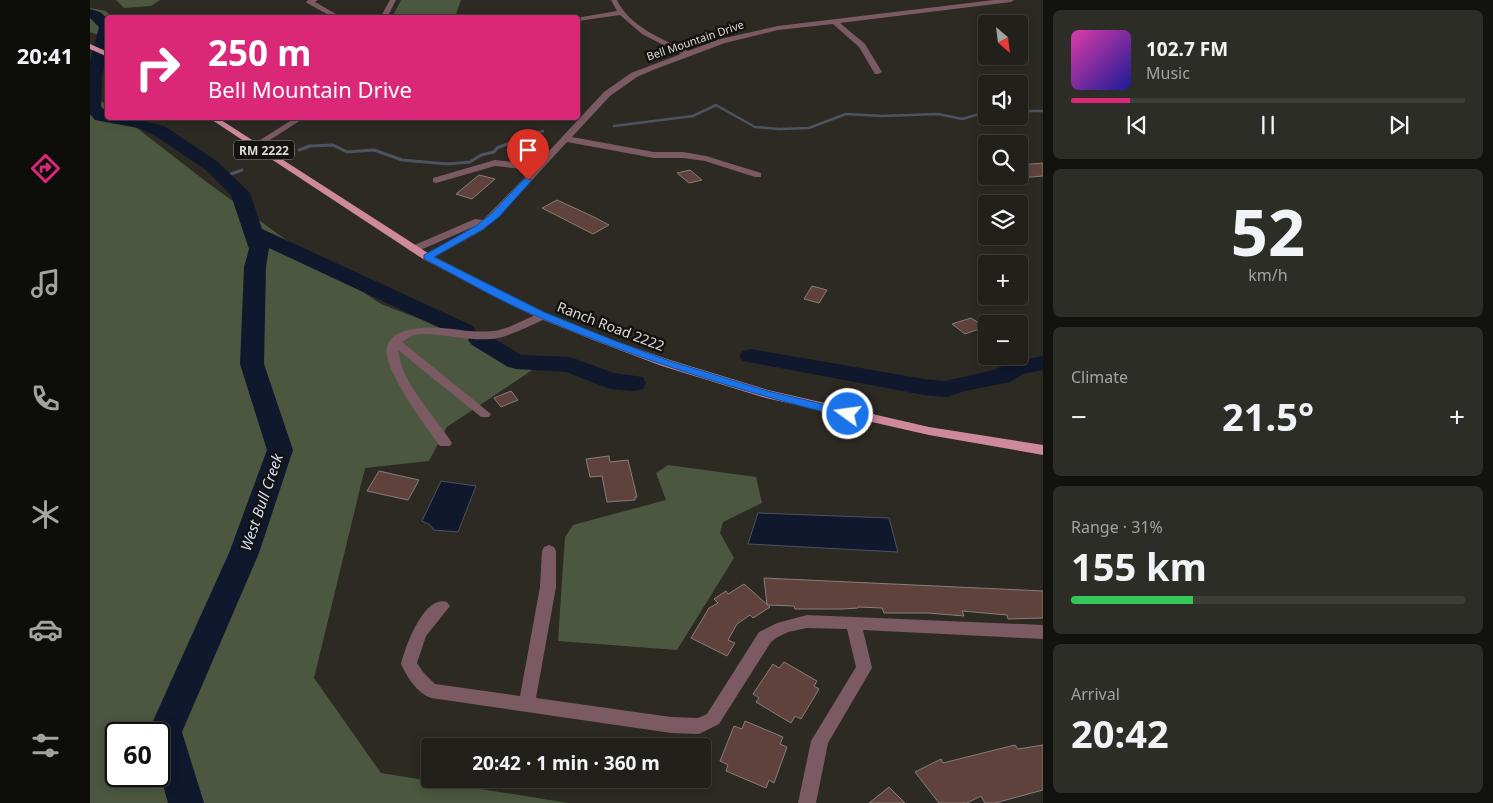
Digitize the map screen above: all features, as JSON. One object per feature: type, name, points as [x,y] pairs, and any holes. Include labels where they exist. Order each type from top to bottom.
[{"type":"main road","points":[[90,46],[105,54]]},
{"type":"main road","name":"Ranch Road 2222","points":[[216,120],[427,257],[543,316],[666,363],[766,394],[929,431],[1043,450]]},
{"type":"street","points":[[315,0],[309,2],[334,15]]},
{"type":"street","points":[[385,15],[393,0]]},
{"type":"street","points":[[614,0],[620,13],[644,31],[687,54]]},
{"type":"street","name":"Bell Mountain Drive","points":[[427,257],[479,228],[495,215],[607,94],[650,68],[757,32],[833,20],[1011,0]]},
{"type":"street","points":[[580,19],[620,13]]},
{"type":"street","points":[[833,20],[862,46],[878,72]]},
{"type":"street","points":[[256,146],[297,120]]},
{"type":"street","points":[[566,138],[620,150],[706,159],[758,175]]},
{"type":"street","points":[[436,180],[494,162],[539,168]]},
{"type":"street","points":[[414,249],[495,215]]},
{"type":"street","points":[[445,443],[393,361],[392,350],[395,342],[401,336],[420,331],[494,335],[543,316]]},
{"type":"street","points":[[395,342],[485,414]]},
{"type":"street","points":[[527,704],[548,587],[549,551]]},
{"type":"street","points":[[442,606],[424,623],[412,646],[409,664],[417,678],[432,690],[671,725],[699,726],[713,719],[765,637],[777,628],[791,623],[814,621],[1043,632]]},
{"type":"street","points":[[807,803],[820,741],[864,668],[853,623]]},
{"type":"green space","points":[[116,0],[160,0],[151,6],[124,8]]},
{"type":"green space","points":[[401,0],[461,0],[456,15],[393,15]]},
{"type":"green space","points":[[90,8],[106,11],[110,15],[105,15],[105,37],[90,32]]},
{"type":"green space","points":[[90,93],[105,104],[105,120],[127,120],[293,245],[381,304],[540,365],[447,427],[429,461],[365,468],[314,678],[381,773],[421,779],[421,788],[474,788],[568,803],[90,803]]},
{"type":"green space","points":[[668,465],[756,477],[762,503],[723,522],[720,533],[734,558],[677,650],[558,641],[565,537],[573,525],[666,500],[656,473]]},
{"type":"water","points":[[441,481],[476,486],[458,532],[434,530],[430,525],[422,521]]},
{"type":"water","points":[[758,513],[889,518],[898,552],[748,544]]},
{"type":"building","points":[[1043,163],[1043,176],[1028,177],[1028,164]]},
{"type":"building","points":[[690,170],[702,180],[689,183],[677,173]]},
{"type":"building","points":[[479,175],[495,179],[472,199],[456,194]]},
{"type":"building","points":[[557,200],[609,225],[593,234],[542,208]]},
{"type":"building","points":[[812,286],[827,290],[819,303],[804,299]]},
{"type":"building","points":[[971,318],[978,322],[978,329],[965,334],[952,324]]},
{"type":"building","points":[[511,391],[518,400],[501,407],[494,398]]},
{"type":"building","points":[[609,456],[610,462],[628,460],[637,497],[635,497],[635,500],[607,502],[602,476],[590,477],[586,459]]},
{"type":"building","points":[[379,471],[419,480],[408,500],[367,491]]},
{"type":"building","points":[[764,578],[1043,591],[1043,618],[1008,619],[1007,615],[962,611],[964,616],[928,613],[884,613],[882,608],[795,609],[794,606],[767,605]]},
{"type":"building","points":[[744,584],[770,607],[753,618],[750,615],[737,624],[728,640],[735,643],[727,656],[691,638],[709,608],[718,603],[714,599],[726,591],[728,594]]},
{"type":"building","points":[[784,662],[817,681],[814,686],[819,689],[801,719],[795,716],[791,723],[756,702],[759,698],[753,694],[773,664],[779,668]]},
{"type":"building","points":[[745,721],[783,737],[780,744],[787,747],[774,783],[769,780],[766,788],[726,771],[728,765],[720,761],[734,726],[742,729]]},
{"type":"building","points":[[1015,745],[1018,749],[1043,745],[1043,790],[995,803],[985,803],[981,796],[967,803],[939,803],[915,772],[941,759],[943,763]]},
{"type":"building","points":[[889,787],[905,803],[869,803]]},
{"type":"waterway","name":"West Bull Creek","points":[[90,13],[95,15],[105,25]]},
{"type":"waterway","name":"West Bull Creek","points":[[105,30],[94,76],[93,108],[101,116],[105,117]]},
{"type":"waterway","points":[[614,126],[693,116],[716,105],[755,127],[779,129],[809,128],[846,114],[882,116],[938,114],[962,119],[978,114]]},
{"type":"waterway","points":[[1028,111],[1043,111]]},
{"type":"waterway","name":"West Bull Creek","points":[[120,120],[142,124],[160,131],[212,166],[240,193],[259,249],[255,267],[252,364],[280,450],[244,553],[165,732],[186,803]]},
{"type":"waterway","points":[[535,134],[543,131]]},
{"type":"waterway","points":[[299,150],[310,146],[333,145],[347,152],[374,150],[402,160],[448,164],[470,162],[481,155],[494,152],[497,148],[538,132]]},
{"type":"waterway","points":[[223,177],[242,170]]},
{"type":"waterway","points":[[254,233],[465,331]]},
{"type":"waterway","points":[[480,340],[516,362],[570,365],[610,381],[634,383]]},
{"type":"waterway","points":[[751,356],[924,387],[947,389],[960,384],[1001,377],[1016,368],[1043,363]]},
{"type":"route","points":[[528,180],[495,215],[479,228],[452,245],[427,257],[540,314],[614,344],[666,363],[766,394],[848,414]]}]
